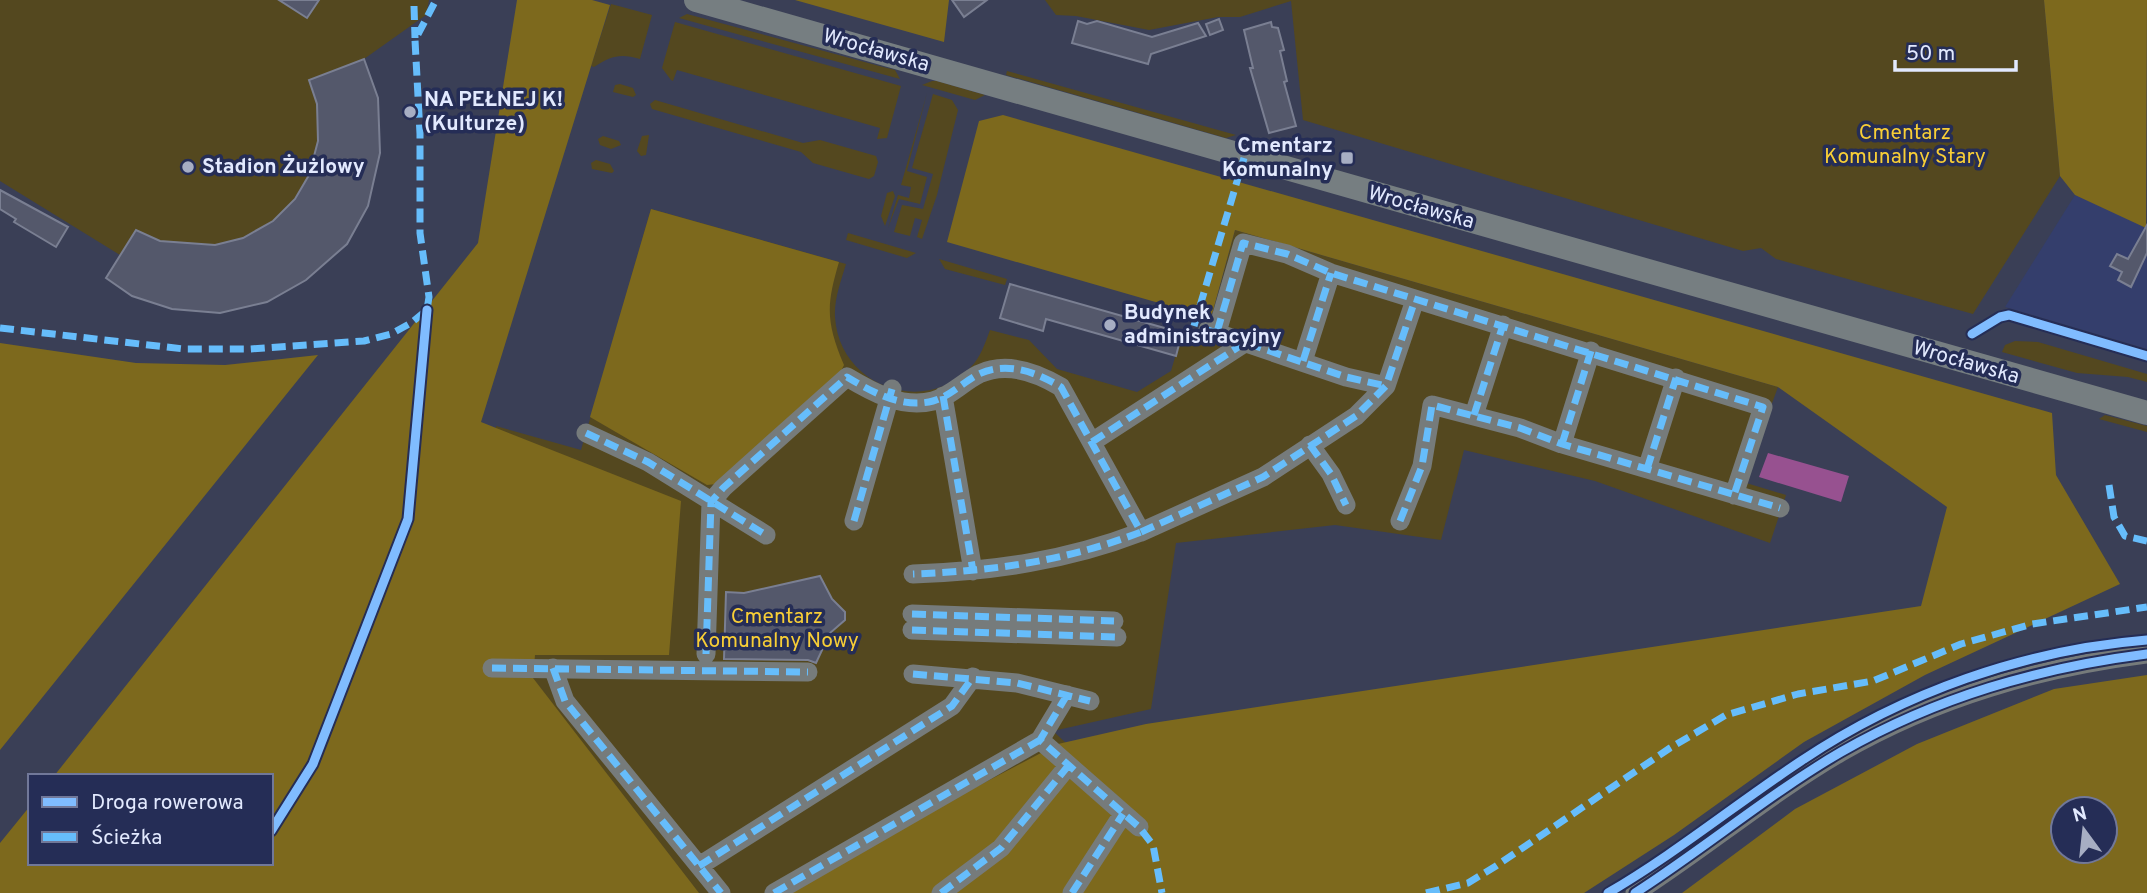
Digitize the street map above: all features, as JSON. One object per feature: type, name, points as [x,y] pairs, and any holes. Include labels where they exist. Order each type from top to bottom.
[{"type":"main road","name":"Wrocławska","points":[[696,0],[2147,413]]},
{"type":"street","points":[[1386,386],[1346,377],[1212,331],[1243,243],[1287,254],[1331,273],[1591,351],[1763,407],[1734,495]]},
{"type":"street","points":[[1303,361],[1331,273]]},
{"type":"street","points":[[913,574],[974,571],[1058,558],[1105,546],[1263,477],[1356,416],[1386,386],[1415,300]]},
{"type":"street","points":[[1474,415],[1503,325]]},
{"type":"street","points":[[1092,442],[1247,342]]},
{"type":"street","points":[[1562,444],[1591,351]]},
{"type":"street","points":[[706,654],[711,502],[723,488],[846,377],[896,395],[932,401],[980,374],[1008,368],[1038,373],[1060,387],[1141,532]]},
{"type":"street","points":[[1647,469],[1676,379]]},
{"type":"street","points":[[853,522],[896,395]]},
{"type":"street","points":[[943,396],[974,571]]},
{"type":"street","points":[[1400,521],[1422,466],[1432,405],[1474,415],[1562,444],[1780,508]]},
{"type":"street","points":[[586,433],[648,461],[766,535]]},
{"type":"street","points":[[1310,445],[1331,474],[1346,505]]},
{"type":"street","points":[[912,622],[1115,629]]},
{"type":"street","points":[[1635,893],[1817,767],[1892,725],[2010,679],[2064,666],[2147,654]]},
{"type":"street","points":[[492,668],[808,672]]},
{"type":"street","points":[[553,668],[565,701],[721,893]]},
{"type":"street","points":[[913,674],[973,677],[1090,701]]},
{"type":"street","points":[[699,866],[952,706],[973,677]]},
{"type":"street","points":[[774,893],[1040,740],[1067,695]]},
{"type":"street","points":[[1040,740],[1139,827]]},
{"type":"street","points":[[941,893],[1002,848],[1068,766]]},
{"type":"street","points":[[1072,893],[1123,814]]},
{"type":"shaded area","points":[[517,0],[592,0],[610,5],[481,422],[681,501],[669,655],[535,655],[533,678],[699,893],[0,893],[0,843],[28,808],[28,865],[273,865],[273,774],[56,774],[478,243]]},
{"type":"shaded area","points":[[795,0],[949,0],[944,42]]},
{"type":"shaded area","points":[[2044,0],[2147,0],[2146,228],[2075,195],[2060,176]]},
{"type":"shaded area","points":[[1003,115],[2052,413],[2056,475],[2120,584],[1925,675],[1804,742],[1674,835],[1584,893],[775,893],[1058,744],[1146,724],[1921,606],[1947,507],[1778,387],[1235,230],[1211,318],[947,242],[979,121]]},
{"type":"shaded area","points":[[2075,195],[2147,226],[2147,349],[2005,307]]},
{"type":"shaded area","points":[[651,209],[839,262],[830,303],[831,325],[844,365],[838,377],[716,484],[707,485],[590,417]]},
{"type":"shaded area","points":[[0,343],[136,363],[225,365],[318,355],[0,750]]},
{"type":"shaded area","points":[[1768,453],[1849,476],[1841,502],[1759,477]]},
{"type":"shaded area","points":[[2147,675],[2147,893],[1682,893],[1795,809],[1917,744],[2054,689]]},
{"type":"green space","name":"Stadion Żużlowy","points":[[0,0],[429,0],[426,15],[364,59],[378,98],[380,153],[347,244],[306,280],[267,302],[220,313],[172,309],[132,296],[120,255],[0,181]]},
{"type":"green space","name":"Cmentarz Komunalny Stary","points":[[1045,0],[2044,0],[2060,176],[1973,314],[1776,259],[1761,248],[1743,251],[1303,120],[1291,1],[1240,17],[1218,17],[1149,30],[1076,16],[1056,15]]},
{"type":"green space","points":[[611,4],[652,15],[640,59],[616,57],[594,67],[591,66]]},
{"type":"green space","points":[[687,14],[895,70],[900,79],[679,18]]},
{"type":"green space","points":[[675,22],[901,86],[887,138],[877,139],[880,128],[677,70],[673,81],[671,80],[662,68]]},
{"type":"green space","points":[[1007,71],[1236,135],[1226,138],[1006,75]]},
{"type":"green space","points":[[932,81],[985,95],[975,100],[922,85]]},
{"type":"green space","points":[[615,85],[633,88],[636,95],[633,97],[613,92]]},
{"type":"green space","points":[[927,93],[907,171],[927,177],[920,204],[899,199],[888,228],[898,195],[909,198],[911,187],[901,185]]},
{"type":"green space","points":[[933,94],[952,100],[958,110],[937,195],[922,239],[917,237],[922,220],[915,218],[910,236],[894,232],[902,205],[923,209],[933,174],[912,168]]},
{"type":"green space","points":[[655,100],[803,143],[820,140],[876,156],[878,162],[874,176],[869,179],[813,163],[801,152],[652,109],[650,104]]},
{"type":"green space","points":[[649,135],[646,155],[641,156],[637,151],[642,136]]},
{"type":"green space","points":[[603,136],[619,141],[621,145],[611,149],[600,145],[598,139]]},
{"type":"green space","points":[[596,160],[610,164],[614,171],[612,173],[592,169],[591,163]]},
{"type":"green space","points":[[893,191],[895,196],[885,226],[881,216],[887,193]]},
{"type":"green space","name":"Cmentarz Komunalny Nowy","points":[[651,209],[846,264],[835,310],[840,341],[851,361],[867,376],[886,386],[907,391],[929,390],[951,383],[974,364],[990,330],[1029,340],[1057,369],[1137,392],[1171,371],[1181,337],[1205,344],[1235,230],[1778,387],[1743,482],[1786,495],[1770,543],[1595,481],[1464,450],[1441,540],[1335,525],[1176,543],[1151,709],[1053,731],[1144,815],[1184,893],[488,893],[496,426],[581,450]]},
{"type":"green space","points":[[848,233],[916,253],[907,258],[846,240]]},
{"type":"green space","points":[[939,259],[1007,279],[1005,285],[945,269]]},
{"type":"green space","points":[[2015,341],[2038,342],[2147,374],[2147,382],[2128,377],[2077,373],[2002,352],[2005,345]]},
{"type":"green space","points":[[2105,415],[2147,426],[2147,432],[2099,419]]},
{"type":"building","points":[[279,0],[319,0],[307,18]]},
{"type":"building","points":[[952,0],[987,0],[964,17]]},
{"type":"building","points":[[1219,19],[1223,30],[1210,35],[1206,24]]},
{"type":"building","points":[[1078,21],[1087,24],[1097,21],[1152,37],[1198,23],[1206,36],[1151,54],[1148,64],[1072,43]]},
{"type":"building","points":[[1271,22],[1272,27],[1278,28],[1284,50],[1280,51],[1287,81],[1284,82],[1296,126],[1269,133],[1250,68],[1253,68],[1244,30]]},
{"type":"building","points":[[364,59],[378,98],[380,153],[368,206],[347,244],[306,280],[267,302],[220,313],[172,309],[132,296],[106,278],[136,230],[160,241],[215,245],[243,238],[273,221],[295,199],[309,175],[318,141],[317,104],[309,80]]},
{"type":"building","points":[[0,190],[68,227],[56,247],[14,222],[16,219],[0,209]]},
{"type":"building","points":[[2147,225],[2147,253],[2131,287],[2118,280],[2122,272],[2110,266],[2117,254],[2128,259]]},
{"type":"building","name":"Budynek administracyjny","points":[[1010,284],[1182,333],[1176,356],[1046,319],[1043,331],[1000,318]]},
{"type":"building","points":[[820,576],[832,599],[845,612],[845,620],[830,633],[816,663],[808,660],[724,659],[726,592],[744,593]]},
{"type":"marked path","points":[[0,328],[184,349],[250,349],[364,341],[391,334],[411,323],[427,310],[429,297],[420,233],[420,134],[415,40],[436,0]]},
{"type":"marked path","points":[[414,6],[415,38]]},
{"type":"marked path","points":[[1194,326],[1244,158]]},
{"type":"marked path","points":[[1217,332],[1243,243],[1287,254],[1331,273],[1763,407],[1734,495]]},
{"type":"marked path","points":[[1303,361],[1331,273]]},
{"type":"marked path","points":[[1141,532],[1263,477],[1356,416],[1386,386],[1415,300]]},
{"type":"marked path","points":[[1474,415],[1503,325]]},
{"type":"marked path","points":[[1208,330],[1346,377],[1386,386]]},
{"type":"marked path","points":[[1092,442],[1246,342]]},
{"type":"marked path","points":[[1562,444],[1591,351]]},
{"type":"marked path","points":[[706,654],[711,502],[723,488],[847,377],[888,398],[910,403],[939,399],[979,374],[1000,368],[1031,373],[1061,387],[1141,532],[1085,550],[1029,563],[913,574]]},
{"type":"marked path","points":[[1647,469],[1676,378]]},
{"type":"marked path","points":[[854,521],[892,389]]},
{"type":"marked path","points":[[943,396],[973,571]]},
{"type":"marked path","points":[[1400,521],[1422,466],[1432,405],[1520,428],[1562,444],[1780,508]]},
{"type":"marked path","points":[[586,433],[648,462],[766,535]]},
{"type":"marked path","points":[[1310,445],[1331,474],[1346,505]]},
{"type":"marked path","points":[[2109,485],[2114,517],[2125,536],[2147,541]]},
{"type":"marked path","points":[[1426,893],[1468,883],[1670,748],[1726,715],[1798,694],[1873,681],[1961,644],[2032,624],[2147,607]]},
{"type":"marked path","points":[[912,614],[1114,621]]},
{"type":"marked path","points":[[912,630],[1117,637]]},
{"type":"marked path","points":[[492,668],[808,672]]},
{"type":"marked path","points":[[553,668],[565,701],[721,893]]},
{"type":"marked path","points":[[913,674],[1017,683],[1090,701]]},
{"type":"marked path","points":[[699,866],[952,706],[973,677]]},
{"type":"marked path","points":[[1067,695],[1040,740],[1139,827],[1153,845],[1162,893]]},
{"type":"marked path","points":[[774,893],[1040,740]]},
{"type":"marked path","points":[[941,893],[1001,848],[1068,766]]},
{"type":"marked path","points":[[1072,893],[1123,814]]},
{"type":"cycle path","points":[[273,828],[313,764],[408,519],[427,310]]},
{"type":"cycle path","points":[[1972,334],[2000,317],[2009,315],[2147,356]]},
{"type":"cycle path","points":[[1608,893],[1801,761],[1881,714],[1966,678],[2011,664],[2101,645],[2147,640]]},
{"type":"cycle path","points":[[1635,893],[1814,768],[1914,715],[2028,677],[2067,667],[2147,654]]},
{"type":"place","name":"NA PEŁNEJ K! (Kulturze)","points":[[410,112]]},
{"type":"place","name":"Cmentarz Komunalny","points":[[1347,158]]},
{"type":"place","name":"Stadion Żużlowy","points":[[188,167]]},
{"type":"place","name":"Budynek administracyjny","points":[[1110,325]]}]
